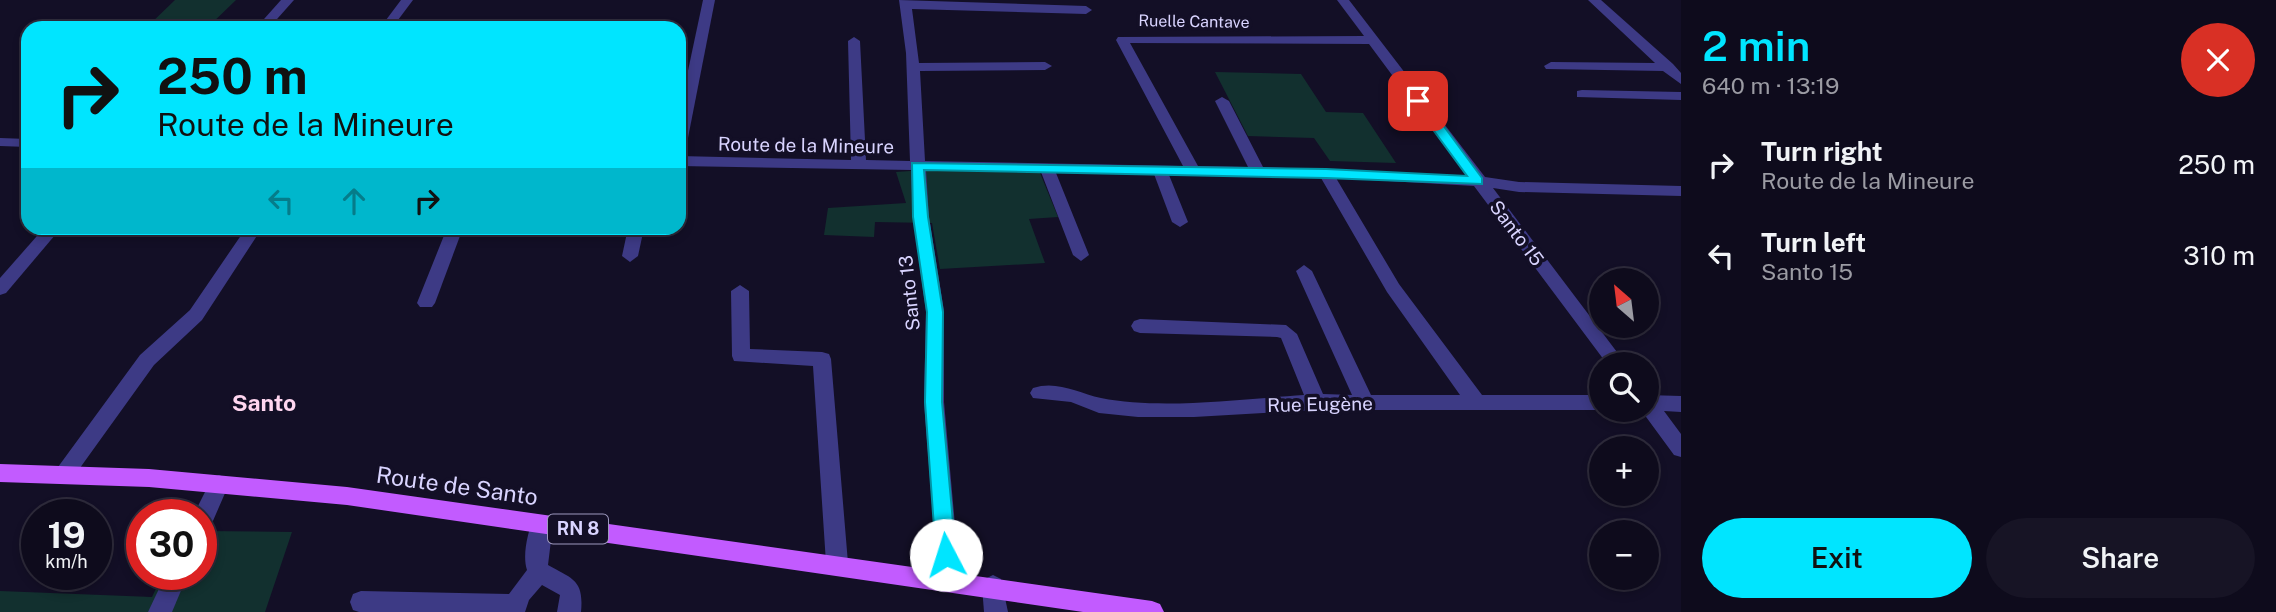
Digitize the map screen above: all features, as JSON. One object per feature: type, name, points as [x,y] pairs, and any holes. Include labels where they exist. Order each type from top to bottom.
[{"type":"main road","name":"Route de Santo","points":[[0,473],[65,473],[219,484],[396,502],[837,563],[1153,612]]},
{"type":"street","points":[[268,21],[288,0]]},
{"type":"street","points":[[391,21],[407,0]]},
{"type":"street","points":[[686,113],[709,0]]},
{"type":"street","name":"Santo 15","points":[[1343,0],[1608,352]]},
{"type":"street","points":[[1594,0],[1677,75]]},
{"type":"street","points":[[905,3],[1086,10]]},
{"type":"street","name":"Santo 13","points":[[905,3],[912,53],[920,217],[935,312],[934,402],[948,581]]},
{"type":"street","name":"Ruelle Cantave","points":[[1193,171],[1122,40],[1124,38],[1374,40]]},
{"type":"street","points":[[855,41],[859,165]]},
{"type":"street","points":[[911,67],[1045,66]]},
{"type":"street","points":[[1551,66],[1677,75]]},
{"type":"street","points":[[1582,94],[1681,96]]},
{"type":"street","points":[[1222,102],[1258,172]]},
{"type":"street","points":[[0,142],[21,143]]},
{"type":"street","name":"Route de la Mineure","points":[[686,162],[1326,173],[1478,181],[1519,187],[1681,191]]},
{"type":"street","points":[[1047,169],[1081,255]]},
{"type":"street","points":[[1160,171],[1180,222]]},
{"type":"street","points":[[1326,173],[1387,278],[1477,403]]},
{"type":"street","points":[[0,289],[47,235]]},
{"type":"street","points":[[65,473],[147,360],[196,314],[249,235]]},
{"type":"street","points":[[426,303],[452,235]]},
{"type":"street","points":[[630,256],[634,235]]},
{"type":"street","points":[[1304,271],[1365,402]]},
{"type":"street","points":[[740,291],[741,356],[821,359],[837,563]]},
{"type":"street","points":[[1140,326],[1280,330],[1288,334],[1317,402]]},
{"type":"street","name":"Rue Eugène","points":[[1040,393],[1072,395],[1099,405],[1138,409],[1194,409],[1317,402],[1589,403]]},
{"type":"street","points":[[1659,404],[1681,404]]},
{"type":"street","points":[[1659,420],[1681,449]]},
{"type":"street","points":[[212,499],[219,484]]},
{"type":"street","points":[[542,524],[535,561],[539,572],[568,588],[571,595],[569,612]]},
{"type":"street","points":[[361,602],[514,609],[521,593],[539,572]]},
{"type":"street","points":[[993,586],[996,612]]},
{"type":"street","points":[[160,612],[170,590]]},
{"type":"green space","points":[[175,0],[236,0],[214,21],[153,21]]},
{"type":"green space","points":[[1215,72],[1301,74],[1326,112],[1363,113],[1396,163],[1330,161],[1314,138],[1248,136]]},
{"type":"green space","points":[[924,170],[1040,173],[1058,217],[1029,219],[1045,263],[940,269],[932,223],[875,222],[874,237],[824,235],[828,208],[906,203],[896,172]]},
{"type":"green space","points":[[217,531],[292,532],[265,612],[0,612],[0,591],[152,597],[155,590],[217,590]]},
{"type":"district","name":"Santo","points":[[264,403]]},
{"type":"route","points":[[946,555],[934,402],[935,312],[920,217],[917,166],[1326,173],[1478,181],[1418,101]]}]
